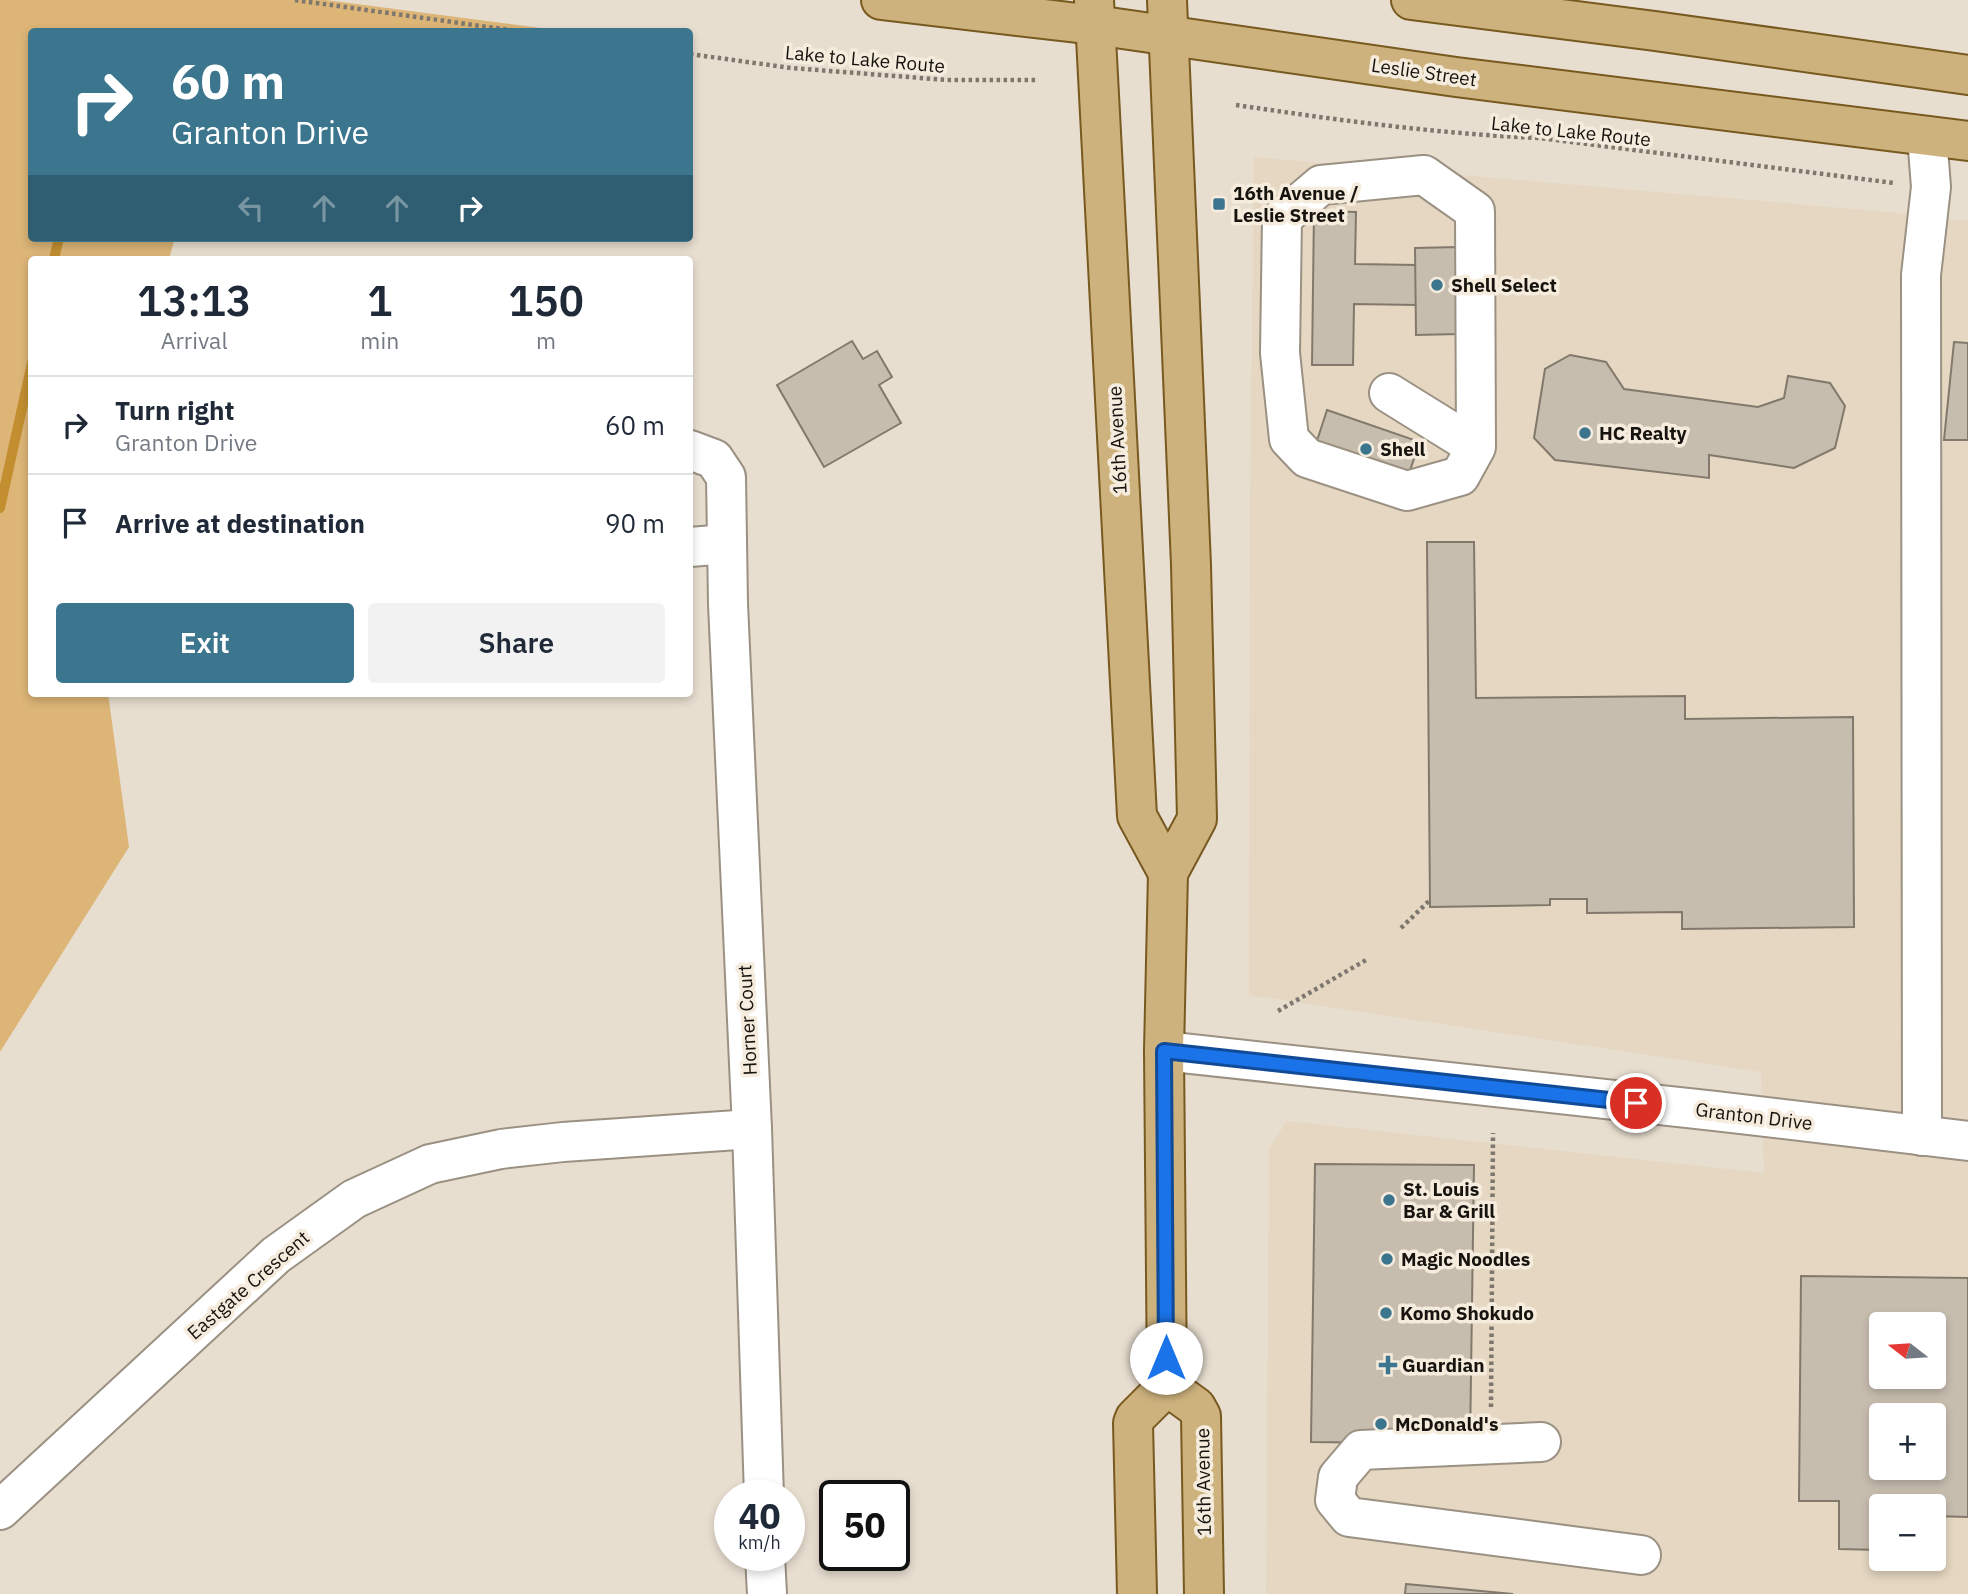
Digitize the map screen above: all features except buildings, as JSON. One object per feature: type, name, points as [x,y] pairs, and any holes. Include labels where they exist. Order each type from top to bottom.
[{"type":"main road","name":"Leslie Street","points":[[881,0],[1168,18],[1456,77],[1968,141]]},
{"type":"main road","points":[[1411,0],[1968,75]]},
{"type":"main road","name":"16th Avenue","points":[[1095,12],[1137,816],[1168,873]]},
{"type":"main road","name":"16th Avenue","points":[[1168,18],[1191,565],[1197,819],[1168,873],[1164,1051],[1167,1386],[1196,1407],[1201,1416],[1204,1594]]},
{"type":"main road","points":[[1137,1594],[1133,1423],[1167,1386]]},
{"type":"street","points":[[1922,1136],[1921,275],[1931,187],[1927,136]]},
{"type":"street","points":[[1424,175],[1475,211],[1476,447],[1460,477],[1407,491],[1307,458],[1289,439],[1280,353],[1282,218],[1321,185],[1424,175]]},
{"type":"street","points":[[1388,393],[1476,447]]},
{"type":"street","name":"Horner Court","points":[[693,451],[714,459],[726,477],[728,604],[752,1129],[763,1480]]},
{"type":"street","points":[[693,547],[727,544]]},
{"type":"street","name":"Granton Drive","points":[[1164,1051],[1715,1111],[1968,1142]]},
{"type":"street","name":"Eastgate Crescent","points":[[0,1510],[276,1255],[354,1199],[430,1164],[501,1149],[562,1142],[752,1129]]},
{"type":"street","points":[[1541,1442],[1361,1450],[1338,1477],[1335,1500],[1349,1517],[1641,1555]]},
{"type":"street","points":[[766,1571],[767,1594]]},
{"type":"path","points":[[295,0],[495,28]]},
{"type":"path","name":"Lake to Lake Route","points":[[693,54],[791,68],[947,80],[1038,80]]},
{"type":"path","name":"Lake to Lake Route","points":[[1236,105],[1457,134],[1540,138],[1903,184]]},
{"type":"path","points":[[1401,928],[1430,900]]},
{"type":"path","points":[[1278,1011],[1366,960]]},
{"type":"path","points":[[1490,1419],[1493,1133]]},
{"type":"shaded area","points":[[0,0],[326,0],[541,28],[28,28],[28,242],[174,242],[170,256],[28,256],[28,697],[109,697],[129,847],[0,1052]]},
{"type":"shaded area","points":[[1254,157],[1968,221],[1968,1594],[1266,1594],[1269,1148],[1287,1121],[1764,1173],[1761,1072],[1249,995]]},
{"type":"waterway","points":[[55,256],[58,242]]},
{"type":"waterway","points":[[0,508],[28,381]]},
{"type":"place","name":"16th Avenue / Leslie Street","points":[[1219,204]]},
{"type":"place","name":"Shell Select","points":[[1437,285]]},
{"type":"place","name":"HC Realty","points":[[1585,433]]},
{"type":"place","name":"Shell","points":[[1366,449]]},
{"type":"place","name":"St. Louis Bar & Grill","points":[[1389,1200]]},
{"type":"place","name":"Magic Noodles","points":[[1387,1259]]},
{"type":"place","name":"Komo Shokudo","points":[[1386,1313]]},
{"type":"place","name":"Guardian","points":[[1388,1365]]},
{"type":"place","name":"McDonald's","points":[[1381,1424]]},
{"type":"route","points":[[1166,1358],[1164,1051],[1636,1103]]}]
